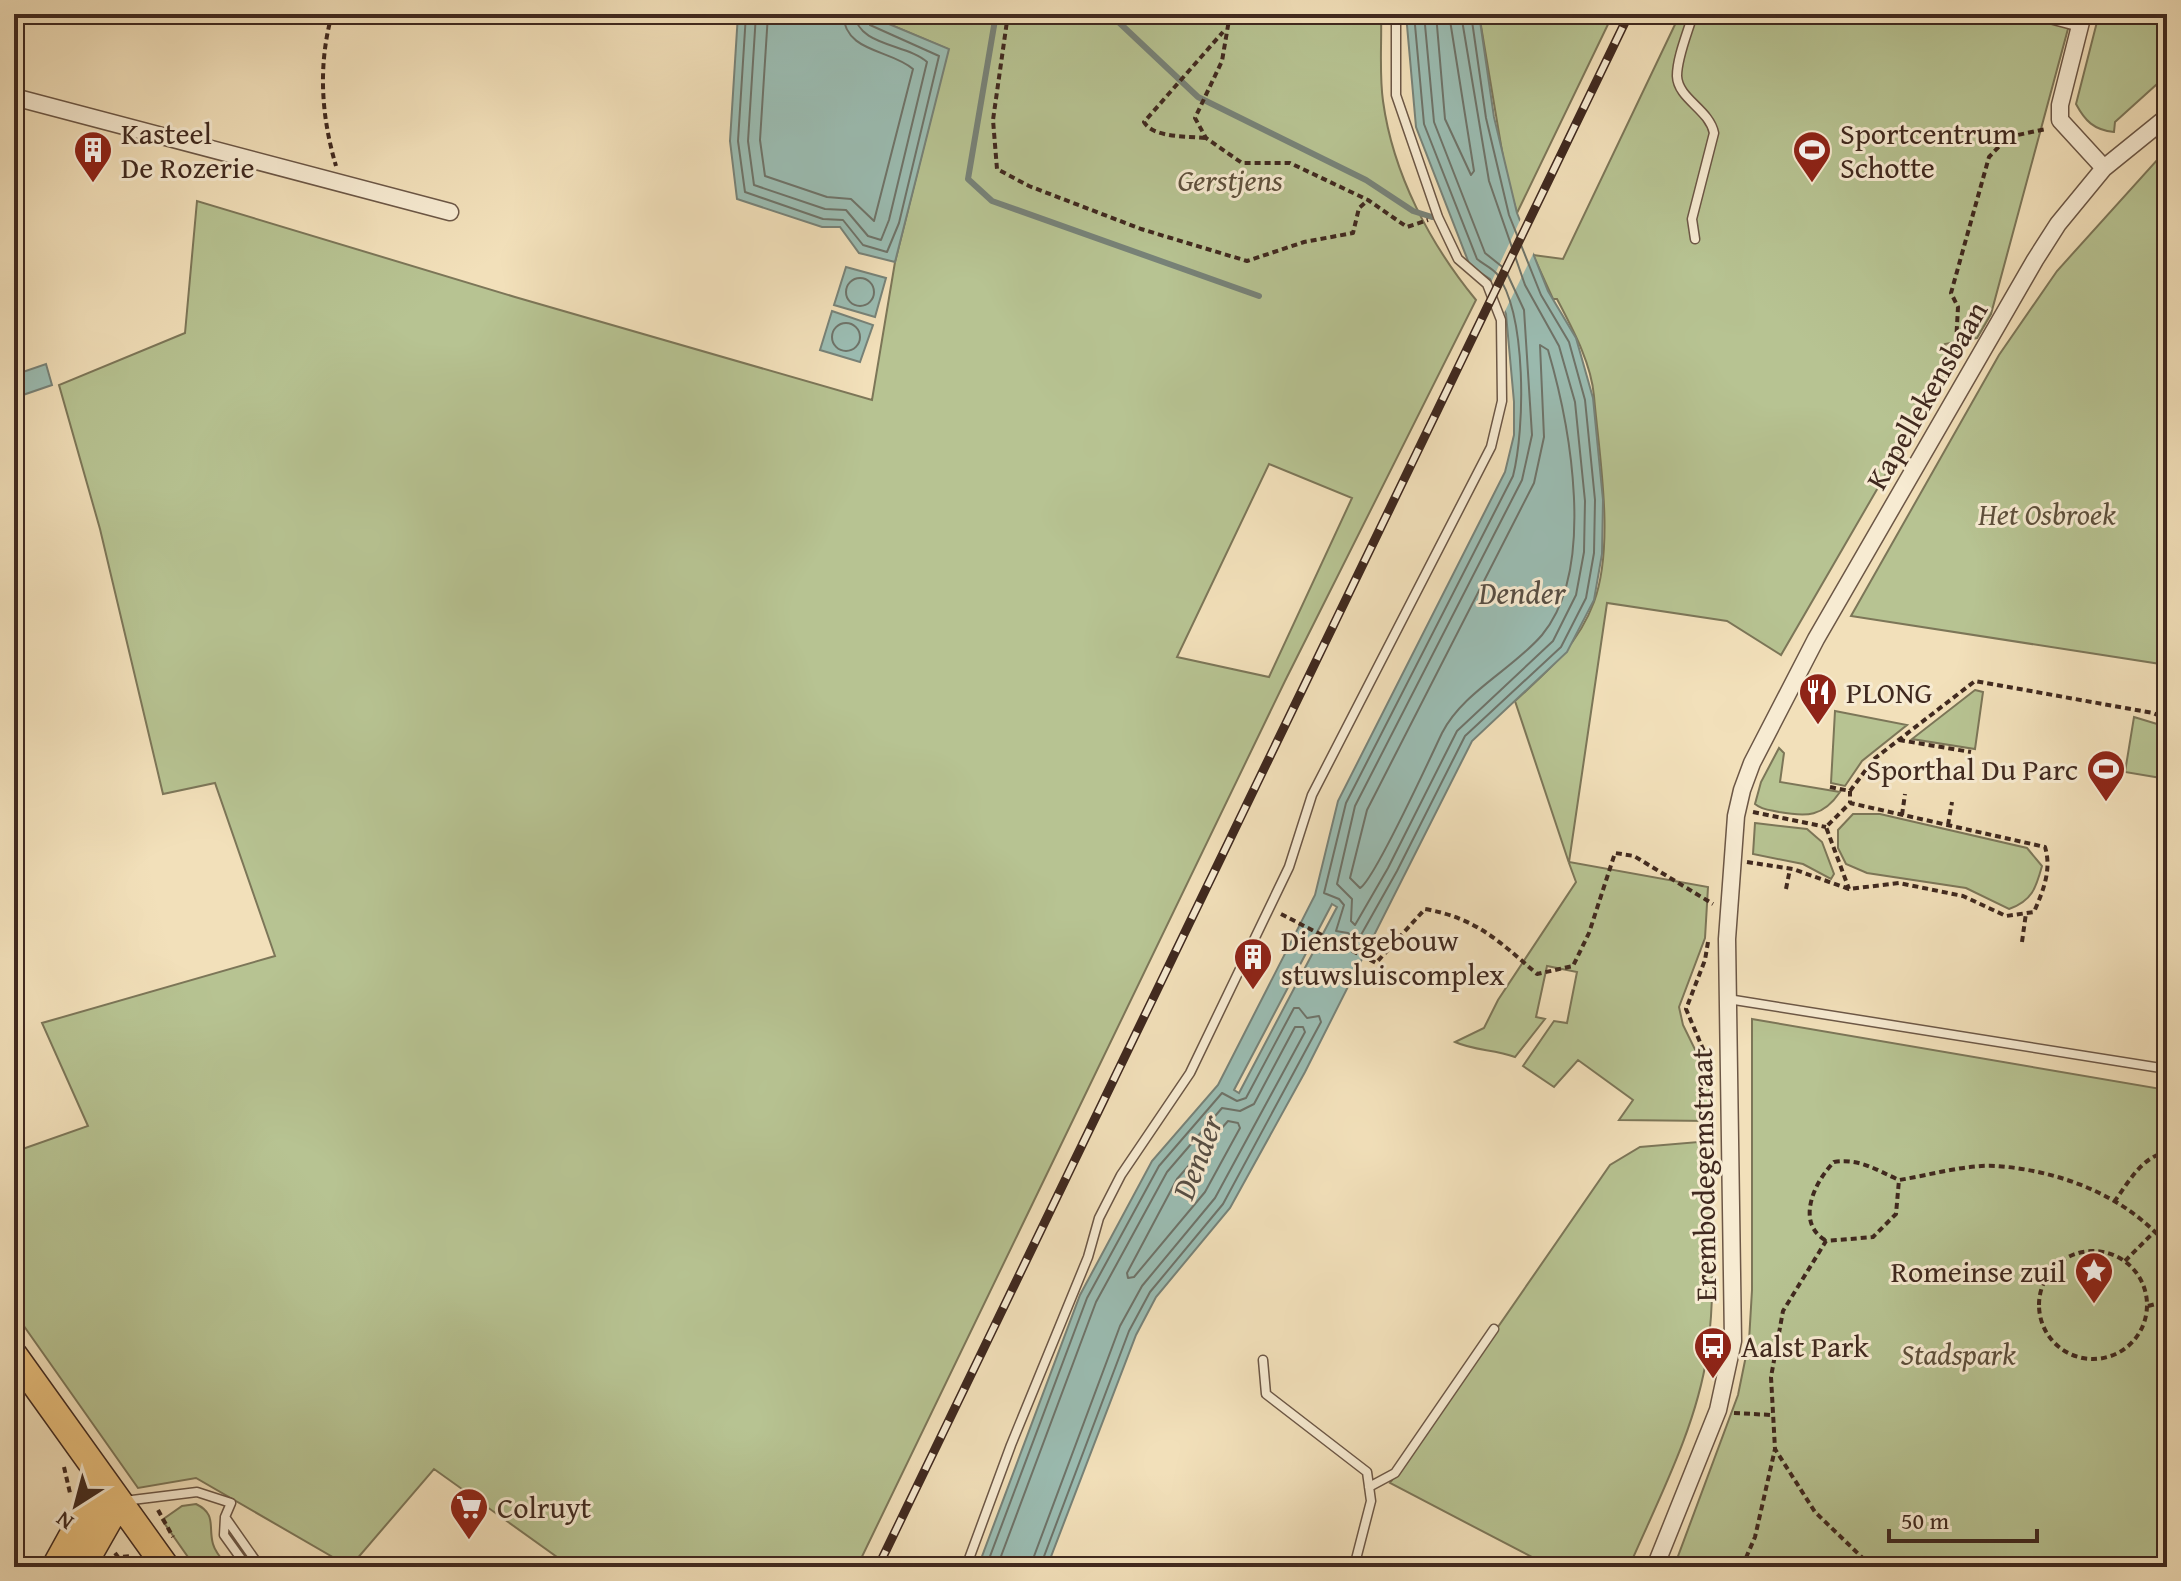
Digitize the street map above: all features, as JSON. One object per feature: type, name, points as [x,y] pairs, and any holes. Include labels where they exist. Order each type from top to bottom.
[{"type":"main road","points":[[14,1355],[166,1567]]},
{"type":"main road","points":[[82,1567],[103,1480]]},
{"type":"main road","points":[[55,1567],[119,1502]]},
{"type":"street","points":[[2082,20],[2060,105],[2060,120],[2104,168]]},
{"type":"street","points":[[14,97],[450,212]]},
{"type":"street","name":"Kapellekensbaan","points":[[1737,813],[1752,763],[1816,639],[2035,260],[2058,224],[2104,168],[2167,117]]},
{"type":"street","name":"Erembodegemstraat","points":[[1655,1567],[1718,1410],[1733,1341],[1727,939],[1737,813]]},
{"type":"lane","points":[[966,1567],[1016,1431],[1088,1257],[1099,1218],[1121,1175],[1190,1073],[1289,867],[1312,795],[1491,447],[1502,401],[1501,320],[1487,284],[1458,259],[1438,217],[1396,95],[1396,14]]},
{"type":"lane","points":[[1693,14],[1677,75],[1681,87],[1712,122],[1714,133],[1692,219],[1695,239]]},
{"type":"lane","points":[[2033,14],[2082,20]]},
{"type":"lane","points":[[1728,999],[2167,1069]]},
{"type":"lane","points":[[1369,1487],[1395,1473],[1494,1329]]},
{"type":"lane","points":[[1263,1360],[1266,1394],[1367,1472],[1371,1501],[1354,1567]]},
{"type":"lane","points":[[119,1502],[197,1492],[231,1503],[225,1517],[224,1535],[247,1567]]},
{"type":"lane","points":[[225,1517],[260,1567]]},
{"type":"path","points":[[332,14],[322,49],[325,129],[341,183]]},
{"type":"path","points":[[1008,14],[993,120],[997,169],[1029,186],[1141,229],[1247,261],[1304,242],[1353,233],[1359,208],[1368,200]]},
{"type":"path","points":[[1230,14],[1222,61],[1195,118],[1206,138],[1242,163],[1290,163],[1368,200],[1407,227],[1438,217]]},
{"type":"path","points":[[1206,138],[1158,133],[1148,128],[1146,117],[1225,30]]},
{"type":"path","points":[[1955,365],[1958,307],[1951,293],[1989,157],[2008,137],[2042,132],[2060,120]]},
{"type":"path","points":[[1826,827],[1850,803],[1850,791],[1874,759],[1975,681],[2153,713],[2167,719]]},
{"type":"path","points":[[1899,740],[1971,752]]},
{"type":"path","points":[[1830,787],[1850,791]]},
{"type":"path","points":[[1902,815],[1905,794]]},
{"type":"path","points":[[1948,825],[1952,802]]},
{"type":"path","points":[[1733,860],[1790,869],[1849,889],[1899,883],[1963,896],[2006,916],[2034,912],[2045,888],[2048,858],[2045,847],[1850,803]]},
{"type":"path","points":[[1737,813],[1826,827]]},
{"type":"path","points":[[1826,827],[1849,889]]},
{"type":"path","points":[[1270,908],[1376,963],[1425,909],[1459,915],[1500,942],[1537,974],[1573,966],[1589,933],[1615,853],[1634,856],[1713,904]]},
{"type":"path","points":[[1786,889],[1790,869]]},
{"type":"path","points":[[2022,942],[2026,913]]},
{"type":"path","points":[[2114,1202],[2143,1164],[2154,1155],[2167,1152]]},
{"type":"path","points":[[1899,1180],[1896,1214],[1873,1237],[1826,1241],[1816,1231],[1809,1209],[1817,1185],[1834,1162],[1849,1159],[1865,1163],[1899,1180],[1995,1166],[2075,1180],[2146,1220],[2167,1245]]},
{"type":"path","points":[[2125,1261],[2155,1231]]},
{"type":"path","points":[[1742,1567],[1755,1537],[1775,1449],[1771,1377],[1783,1311],[1826,1241]]},
{"type":"path","points":[[2096,1251],[2125,1261],[2142,1280],[2148,1306],[2139,1334],[2129,1346],[2102,1358],[2087,1359],[2059,1347],[2042,1322],[2039,1307],[2046,1278],[2067,1257],[2096,1251]]},
{"type":"path","points":[[2148,1306],[2167,1301]]},
{"type":"path","points":[[1775,1449],[1815,1512],[1872,1567]]},
{"type":"path","points":[[63,1466],[69,1477],[70,1498],[118,1557],[129,1555]]},
{"type":"green space","name":"Gerstjens","points":[[865,14],[1381,14],[1382,90],[1395,155],[1429,232],[1476,300],[1285,681],[857,1567],[571,1567],[434,1469],[350,1567],[196,1478],[138,1488],[14,1312],[14,1152],[88,1126],[42,1023],[275,956],[215,783],[163,794],[100,529],[59,385],[185,333],[197,201],[872,400],[895,262],[948,49]],"holes":[[[1269,464],[1352,498],[1269,677],[1177,657]]]},
{"type":"green space","points":[[1479,14],[1613,14],[1517,213],[1506,175]]},
{"type":"green space","points":[[1680,14],[2072,14],[1991,314],[1977,338],[1945,344],[1949,358],[1945,372],[1781,655],[1727,621],[1607,603],[1569,862],[1708,887],[1705,938],[1679,1007],[1683,1025],[1709,1078],[1710,1121],[1619,1120],[1633,1100],[1578,1060],[1554,1087],[1523,1066],[1554,1021],[1567,1023],[1577,972],[1547,966],[1536,1017],[1545,1019],[1515,1057],[1455,1042],[1484,1028],[1498,1000],[1576,882],[1569,863],[1515,701],[1571,644],[1594,602],[1604,554],[1604,499],[1589,371],[1575,333],[1557,299],[1553,299],[1533,255],[1563,259]]},
{"type":"green space","points":[[2099,14],[2167,14],[2167,75],[2115,122],[2114,132],[2091,124],[2076,104]]},
{"type":"green space","name":"Het Osbroek","points":[[2167,149],[2167,665],[1851,616],[1999,355],[2057,271]]},
{"type":"green space","points":[[1975,690],[1983,692],[1975,749],[1912,739]]},
{"type":"green space","points":[[1835,711],[1907,725],[1862,761],[1845,786],[1831,783]]},
{"type":"green space","points":[[2134,717],[2167,727],[2167,779],[2125,772]]},
{"type":"green space","points":[[1779,748],[1784,753],[1780,782],[1840,792],[1821,811],[1798,814],[1766,810],[1755,804],[1761,782]]},
{"type":"green space","points":[[1853,814],[1880,814],[2027,848],[2042,866],[2038,881],[2028,898],[2009,909],[1966,888],[1867,873],[1846,864],[1838,848],[1838,830]]},
{"type":"green space","points":[[1755,823],[1807,829],[1822,842],[1834,874],[1831,879],[1803,864],[1753,854]]},
{"type":"green space","name":"Stadspark","points":[[1752,1019],[2167,1090],[2167,1567],[1674,1567],[1738,1395],[1749,1341],[1752,1290]]},
{"type":"green space","points":[[1710,1141],[1713,1275],[1710,1329],[1702,1382],[1664,1490],[1629,1567],[1551,1567],[1390,1483],[1610,1165],[1640,1147]]},
{"type":"green space","points":[[196,1504],[207,1512],[214,1547],[228,1567],[195,1567],[162,1520],[182,1506]]},
{"type":"water","points":[[738,14],[865,14],[949,49],[895,262],[859,253],[840,227],[822,227],[737,199],[730,141]]},
{"type":"water","name":"Dender","points":[[1406,14],[1479,14],[1494,117],[1517,213],[1548,291],[1576,338],[1593,398],[1603,500],[1602,554],[1594,600],[1567,652],[1472,741],[1305,1072],[1230,1208],[1156,1297],[1136,1335],[1047,1567],[978,1567],[1080,1295],[1152,1161],[1218,1085],[1315,895],[1338,801],[1505,472],[1514,435],[1506,314],[1490,279],[1470,266],[1416,127]],"holes":[[[1332,904],[1337,907],[1239,1093],[1234,1090]]]},
{"type":"water","points":[[846,267],[886,278],[875,317],[834,305]]},
{"type":"water","points":[[832,311],[873,325],[860,362],[820,350]]},
{"type":"water","points":[[46,364],[52,385],[14,398],[14,375]]},
{"type":"pier","points":[[1522,216],[1535,250],[1502,317],[1489,287]]},
{"type":"waterway","points":[[996,14],[968,179],[992,201],[1259,296]]},
{"type":"waterway","points":[[1110,14],[1198,97],[1366,180],[1413,211],[1432,217]]},
{"type":"railway","points":[[878,1567],[1629,14]]},
{"type":"place","name":"Kasteel De Rozerie","points":[[93,184]]},
{"type":"place","name":"Sportcentrum Schotte","points":[[1812,184]]},
{"type":"place","name":"PLONG","points":[[1818,726]]},
{"type":"place","name":"Sporthal Du Parc","points":[[2106,803]]},
{"type":"place","name":"Dienstgebouw stuwsluiscomplex","points":[[1253,991]]},
{"type":"place","name":"Romeinse zuil","points":[[2094,1305]]},
{"type":"place","name":"Aalst Park","points":[[1713,1380]]},
{"type":"place","name":"Colruyt","points":[[469,1541]]}]
